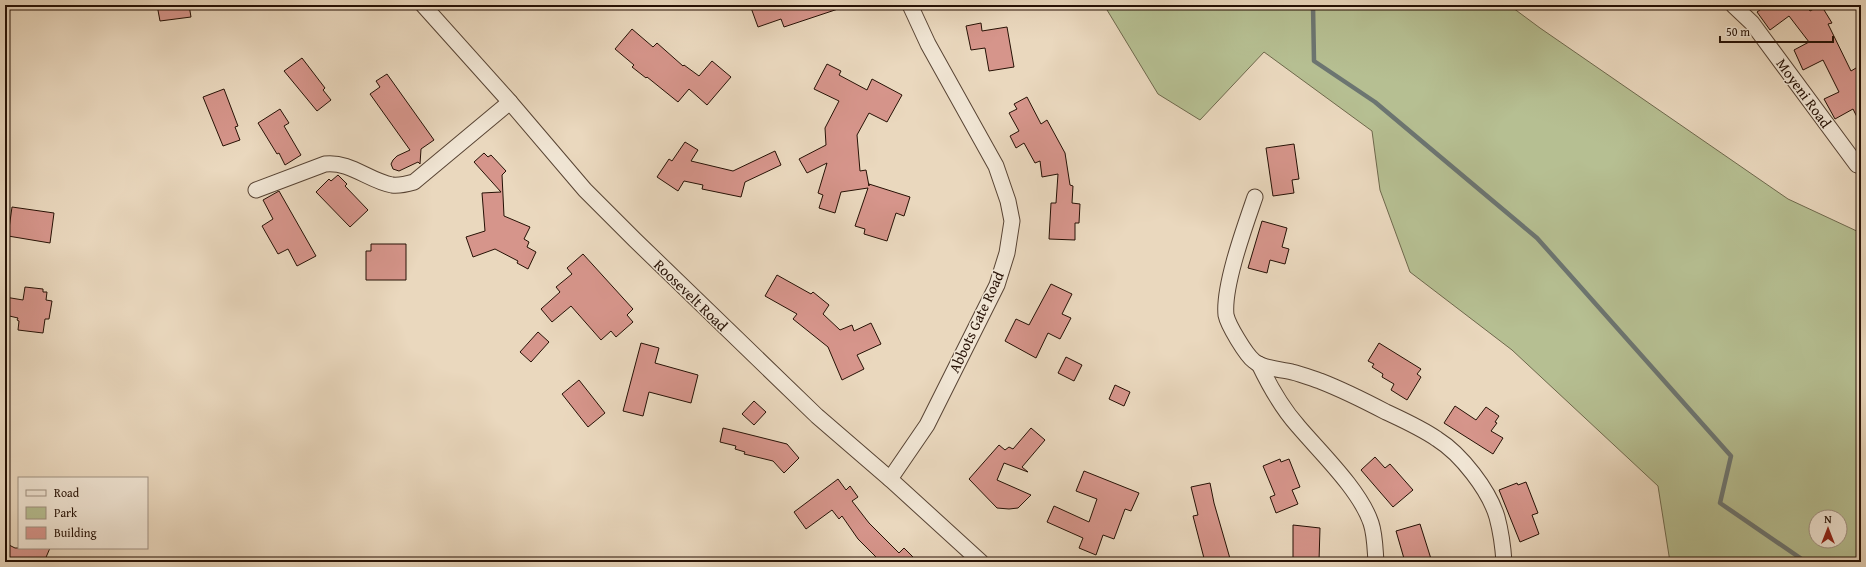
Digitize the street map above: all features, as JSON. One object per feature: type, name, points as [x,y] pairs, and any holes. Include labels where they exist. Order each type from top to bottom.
[{"type":"street","name":"Roosevelt Road","points":[[423,5],[510,102],[585,190],[629,235],[817,416],[981,562]]},
{"type":"street","name":"Abbots Gate Road","points":[[890,480],[927,425],[997,285],[1007,253],[1012,221],[1008,201],[996,166],[928,44],[910,5]]},
{"type":"street","name":"Moyeni Road","points":[[1733,5],[1752,24],[1784,65],[1857,165]]},
{"type":"street","points":[[256,190],[325,164],[333,163],[342,165],[392,185],[401,185],[414,182],[510,102]]},
{"type":"street","points":[[1255,198],[1238,250],[1226,306],[1226,316],[1250,357],[1259,364],[1280,404],[1327,458],[1353,492],[1367,514],[1372,530],[1376,562]]},
{"type":"street","points":[[1259,364],[1293,372],[1321,382],[1376,406],[1438,439],[1457,456],[1473,475],[1488,498],[1496,517],[1503,546],[1504,562]]},
{"type":"green space","points":[[1104,5],[1509,5],[1788,199],[1861,233],[1861,562],[1670,562],[1658,486],[1512,350],[1410,272],[1380,190],[1372,131],[1264,52],[1200,120],[1158,94]]},
{"type":"building","points":[[157,5],[189,5],[191,17],[160,21]]},
{"type":"building","points":[[750,5],[843,5],[844,7],[784,27],[781,19],[758,27]]},
{"type":"building","points":[[1767,5],[1806,5],[1810,11],[1821,5],[1832,23],[1828,24],[1851,71],[1856,68],[1861,76],[1861,125],[1853,109],[1835,119],[1824,99],[1839,92],[1823,60],[1803,70],[1794,50],[1809,42],[1789,16],[1770,30],[1757,12]]},
{"type":"building","points":[[981,23],[982,31],[1007,27],[1014,67],[989,71],[985,48],[971,50],[966,26]]},
{"type":"building","points":[[632,29],[653,47],[657,43],[683,66],[684,65],[699,76],[712,61],[731,77],[707,105],[689,89],[678,102],[632,67],[634,65],[615,49]]},
{"type":"building","points":[[302,58],[325,88],[323,90],[331,100],[317,111],[284,71]]},
{"type":"building","points":[[827,64],[841,71],[839,75],[867,90],[872,79],[902,95],[887,122],[869,113],[857,135],[860,171],[866,170],[869,186],[869,184],[910,197],[904,216],[896,213],[887,241],[864,234],[865,229],[855,226],[868,188],[841,192],[835,213],[819,208],[823,195],[818,193],[827,163],[807,173],[799,159],[826,145],[825,128],[839,101],[814,89]]},
{"type":"building","points":[[387,74],[434,140],[421,149],[420,164],[418,162],[399,171],[393,169],[391,164],[393,160],[397,156],[410,150],[370,94],[380,87],[376,81]]},
{"type":"building","points":[[224,89],[238,126],[235,127],[240,140],[223,146],[203,97]]},
{"type":"building","points":[[1027,97],[1041,124],[1047,120],[1065,153],[1070,185],[1073,186],[1072,203],[1080,204],[1079,223],[1075,223],[1075,240],[1049,239],[1051,203],[1056,203],[1058,174],[1042,177],[1040,161],[1035,163],[1024,143],[1016,148],[1010,136],[1019,131],[1009,113],[1017,109],[1014,104]]},
{"type":"building","points":[[280,109],[289,123],[284,126],[301,155],[285,165],[279,153],[277,154],[258,123]]},
{"type":"building","points":[[685,142],[698,150],[691,161],[733,171],[775,151],[781,165],[745,182],[741,197],[702,189],[703,185],[684,181],[678,191],[657,177],[669,159],[672,161]]},
{"type":"building","points":[[1294,144],[1299,179],[1292,180],[1294,193],[1273,196],[1266,148]]},
{"type":"building","points":[[484,153],[488,157],[491,155],[506,171],[502,175],[504,216],[530,227],[524,239],[529,242],[527,247],[536,252],[528,269],[517,263],[518,261],[495,249],[473,257],[466,237],[485,231],[482,193],[501,192],[474,162]]},
{"type":"building","points":[[338,175],[347,184],[345,186],[368,210],[350,227],[316,192],[329,179],[331,181]]},
{"type":"building","points":[[279,191],[316,256],[297,266],[288,249],[278,254],[262,226],[273,219],[263,200]]},
{"type":"building","points":[[12,207],[54,213],[50,243],[8,236]]},
{"type":"building","points":[[1262,221],[1287,228],[1282,247],[1289,249],[1285,264],[1270,260],[1267,273],[1248,268]]},
{"type":"building","points":[[371,244],[406,244],[406,280],[366,280],[366,251],[371,251]]},
{"type":"building","points":[[583,254],[633,309],[627,315],[633,322],[616,337],[611,331],[601,340],[571,306],[552,322],[541,309],[560,292],[556,287],[572,274],[567,268]]},
{"type":"building","points":[[777,275],[811,294],[813,292],[829,305],[823,314],[840,330],[852,325],[854,331],[871,323],[881,344],[857,355],[864,369],[842,380],[828,347],[793,319],[797,314],[765,296]]},
{"type":"building","points":[[1051,284],[1072,294],[1062,314],[1071,318],[1060,339],[1048,333],[1036,358],[1005,341],[1016,319],[1029,325]]},
{"type":"building","points":[[25,287],[43,289],[43,292],[47,292],[46,300],[52,301],[49,319],[45,319],[43,333],[18,330],[18,318],[5,315],[5,297],[23,300]]},
{"type":"building","points":[[538,332],[549,342],[531,362],[520,352]]},
{"type":"building","points":[[641,343],[659,348],[655,363],[698,375],[691,403],[649,392],[643,416],[623,411]]},
{"type":"building","points":[[1379,343],[1421,369],[1417,374],[1421,377],[1407,400],[1391,390],[1394,384],[1382,377],[1383,374],[1372,367],[1374,364],[1368,361]]},
{"type":"building","points":[[1066,357],[1082,365],[1074,381],[1058,373]]},
{"type":"building","points":[[579,380],[605,413],[588,427],[562,394]]},
{"type":"building","points":[[1115,385],[1130,392],[1124,406],[1109,399]]},
{"type":"building","points":[[754,401],[766,412],[754,425],[742,414]]},
{"type":"building","points":[[1455,406],[1476,420],[1486,407],[1499,416],[1495,422],[1497,423],[1491,431],[1503,438],[1493,454],[1444,423]]},
{"type":"building","points":[[723,428],[787,444],[799,458],[784,473],[773,461],[744,454],[745,452],[735,449],[736,446],[720,442]]},
{"type":"building","points":[[1031,428],[1045,440],[1022,467],[1028,472],[1004,463],[997,480],[1031,495],[1018,508],[997,508],[969,479],[999,445],[1005,450],[1009,447],[1013,449]]},
{"type":"building","points":[[1375,457],[1385,468],[1390,464],[1413,490],[1393,507],[1361,470]]},
{"type":"building","points":[[1280,459],[1281,462],[1289,459],[1300,487],[1292,490],[1298,504],[1276,513],[1270,497],[1275,495],[1263,466]]},
{"type":"building","points":[[1084,471],[1139,493],[1131,511],[1125,509],[1114,539],[1103,535],[1096,555],[1079,548],[1083,538],[1047,522],[1054,506],[1089,522],[1097,499],[1076,491]]},
{"type":"building","points":[[838,479],[846,490],[850,486],[858,497],[852,501],[869,523],[899,553],[904,548],[918,562],[881,562],[858,539],[842,516],[839,519],[832,510],[806,529],[794,512]]},
{"type":"building","points":[[1526,482],[1538,513],[1532,515],[1539,534],[1520,542],[1499,490],[1517,483],[1518,485]]},
{"type":"building","points":[[1210,483],[1214,503],[1231,562],[1205,562],[1193,516],[1198,515],[1191,487]]},
{"type":"building","points":[[1420,524],[1432,562],[1405,562],[1396,531]]},
{"type":"building","points":[[1293,525],[1320,528],[1319,561],[1293,562]]},
{"type":"building","points":[[5,543],[18,549],[50,549],[44,562],[10,562],[5,560]]},
{"type":"waterway","points":[[1313,5],[1314,61],[1375,102],[1537,238],[1731,456],[1720,503],[1806,562]]}]
